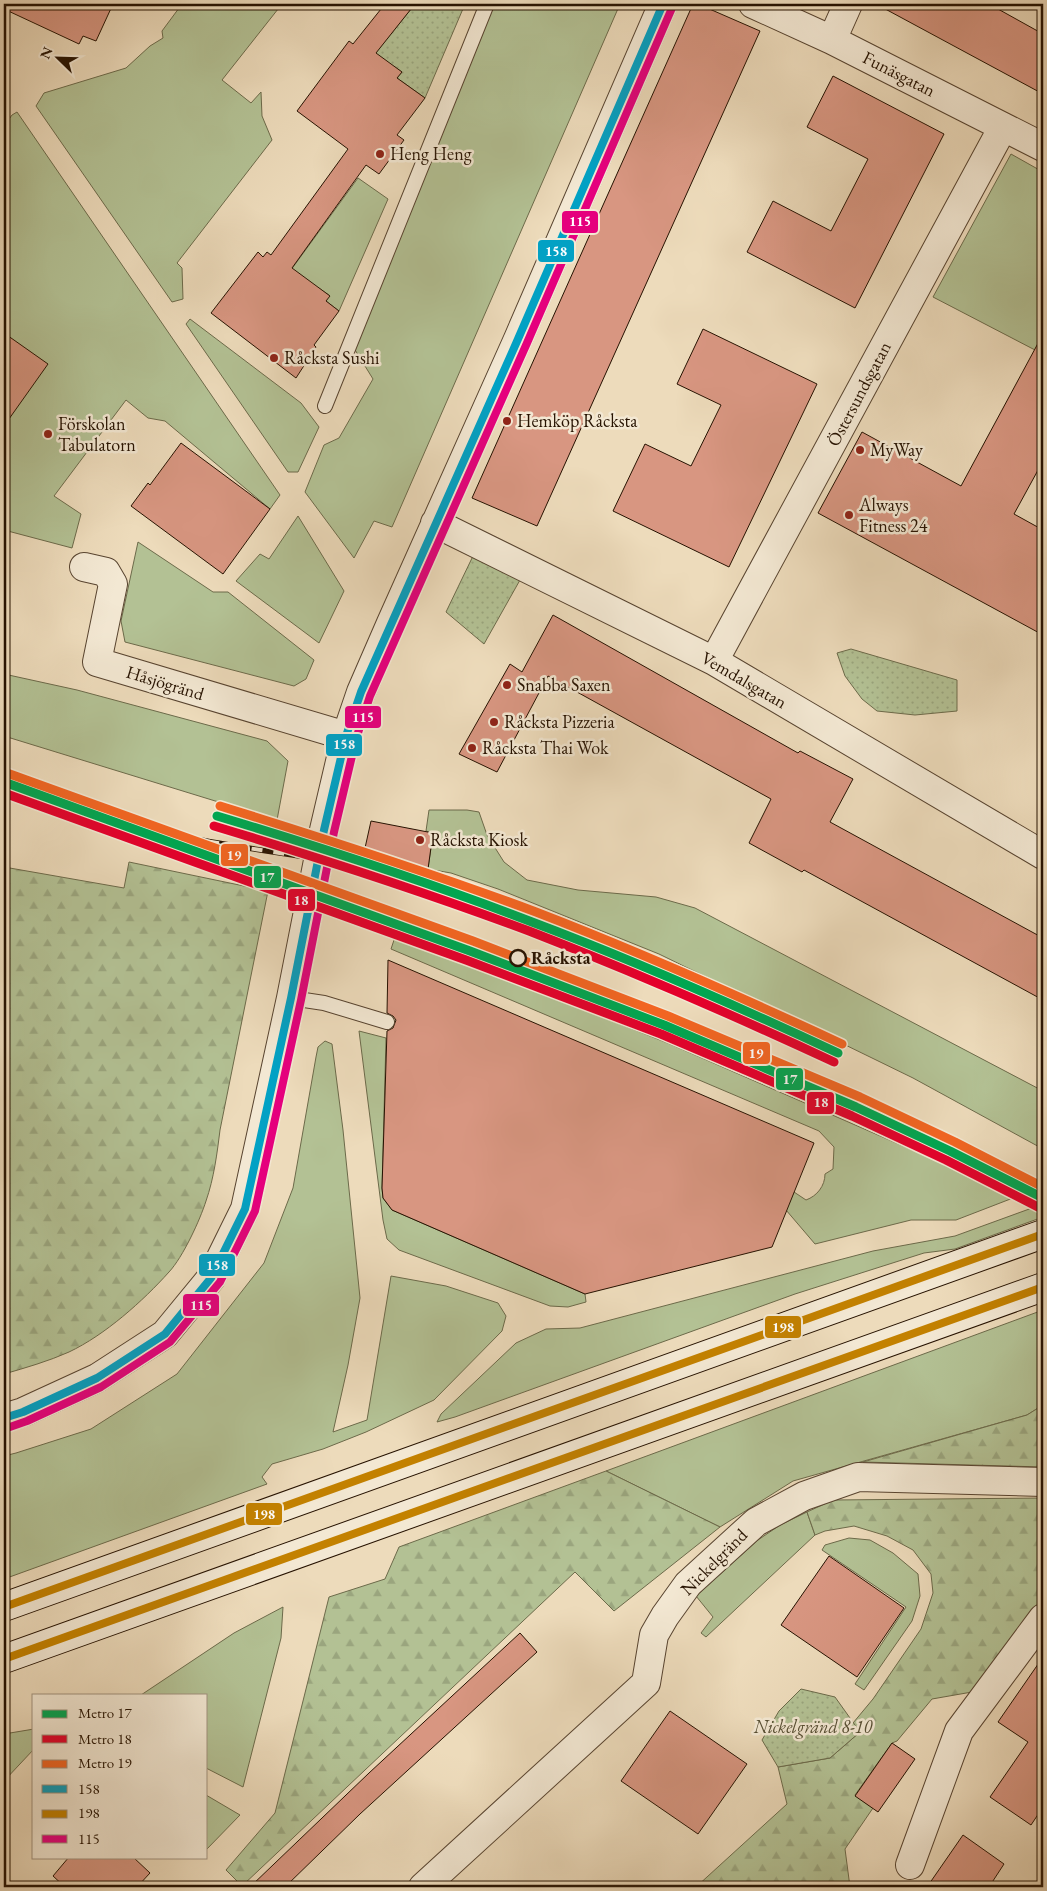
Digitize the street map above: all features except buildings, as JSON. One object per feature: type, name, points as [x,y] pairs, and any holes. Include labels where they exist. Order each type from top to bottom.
[{"type":"street","points":[[4,1418],[23,1412],[97,1378],[165,1334],[211,1278],[245,1209],[291,998],[324,830],[346,736],[361,692],[530,312],[663,4]]},
{"type":"street","name":"Funäsgatan","points":[[754,4],[832,40],[1043,147]]},
{"type":"street","points":[[832,40],[848,4]]},
{"type":"street","name":"Östersundsgatan","points":[[714,661],[1003,127]]},
{"type":"street","name":"Vemdalsgatan","points":[[436,523],[714,661],[1043,855]]},
{"type":"street","name":"Håsjögränd","points":[[84,567],[106,572],[113,584],[97,662],[346,736]]},
{"type":"street","points":[[4,1607],[1043,1234]]},
{"type":"street","points":[[4,1659],[1043,1287]]},
{"type":"street","name":"Nickelgränd","points":[[423,1887],[646,1683],[654,1635],[665,1616],[688,1584],[756,1522],[804,1496],[858,1477],[1043,1482]]},
{"type":"street","points":[[910,1865],[959,1731],[1043,1618]]},
{"type":"lane","points":[[325,406],[487,4]]},
{"type":"lane","points":[[291,998],[324,1003],[387,1022]]},
{"type":"green space","points":[[182,4],[282,4],[222,80],[251,103],[261,92],[262,116],[272,140],[177,263],[182,268],[183,299],[172,302],[36,106],[44,93],[126,68],[150,46],[163,38],[162,31]]},
{"type":"green space","points":[[415,4],[465,4],[425,98],[397,78],[402,72],[395,67],[393,70],[373,56]]},
{"type":"green space","points":[[487,4],[620,4],[392,527],[374,521],[354,558],[305,492],[324,445],[339,438],[373,379],[352,345]]},
{"type":"green space","points":[[17,112],[280,495],[270,509],[165,421],[148,418],[126,400],[54,496],[81,514],[72,548],[4,530],[4,126],[12,115]]},
{"type":"green space","points":[[1011,154],[1043,172],[1043,334],[1035,350],[933,297]]},
{"type":"green space","points":[[358,178],[388,199],[339,311],[326,301],[329,295],[288,274]]},
{"type":"green space","points":[[190,319],[301,403],[319,427],[298,472],[288,472],[186,324]]},
{"type":"green space","points":[[298,516],[344,591],[319,643],[236,581],[260,554],[269,559]]},
{"type":"green space","points":[[138,542],[213,592],[228,592],[314,660],[306,679],[294,686],[125,642],[121,621]]},
{"type":"green space","points":[[473,556],[520,580],[484,644],[446,612]]},
{"type":"green space","points":[[851,649],[957,680],[957,711],[915,715],[877,711],[862,699],[845,676],[837,653]]},
{"type":"green space","points":[[4,674],[77,690],[267,741],[288,761],[277,820],[4,736]]},
{"type":"green space","points":[[429,810],[467,810],[479,812],[487,835],[504,862],[527,880],[578,890],[656,897],[695,908],[1043,1091],[1043,1149],[913,1078],[659,954],[498,889],[451,873],[428,869],[433,833],[426,831]]},
{"type":"green space","points":[[129,862],[268,891],[211,1184],[200,1218],[180,1257],[169,1272],[135,1306],[110,1327],[83,1345],[45,1361],[4,1374],[4,867],[124,888]]},
{"type":"green space","points":[[396,934],[670,1044],[942,1163],[1013,1198],[956,1220],[911,1220],[815,1244],[786,1210],[794,1192],[806,1200],[810,1198],[822,1186],[825,1174],[833,1169],[834,1147],[819,1131],[391,949]]},
{"type":"green space","points":[[359,1031],[386,1038],[382,1188],[383,1198],[392,1210],[585,1294],[586,1302],[568,1307],[550,1306],[399,1250],[387,1239]]},
{"type":"green space","points":[[325,1041],[332,1044],[343,1130],[360,1298],[333,1432],[367,1420],[391,1276],[446,1286],[498,1303],[506,1316],[502,1331],[434,1400],[366,1432],[323,1449],[272,1464],[262,1477],[267,1484],[4,1579],[4,1456],[91,1429],[177,1374],[264,1263],[293,1188],[318,1047]]},
{"type":"green space","points":[[1032,1208],[1043,1213],[1043,1217],[955,1249],[924,1253],[795,1294],[437,1422],[441,1414],[516,1343],[546,1329],[580,1328],[873,1251],[955,1236]]},
{"type":"green space","points":[[1043,1310],[1043,1405],[1027,1415],[793,1481],[720,1527],[606,1471]]},
{"type":"green space","points":[[1043,1405],[1043,1467],[863,1462],[1027,1415]]},
{"type":"green space","points":[[606,1471],[720,1527],[614,1611],[575,1572],[242,1886],[226,1870],[275,1813],[329,1597],[385,1579],[399,1547]]},
{"type":"green space","points":[[1043,1498],[1043,1601],[991,1674],[972,1692],[932,1699],[897,1741],[892,1743],[855,1795],[873,1808],[845,1849],[850,1887],[696,1887],[787,1804],[778,1767],[830,1758],[860,1732],[853,1723],[873,1699],[921,1629],[933,1593],[931,1574],[913,1550],[887,1536],[854,1526],[825,1531],[815,1535],[807,1512],[833,1500]]},
{"type":"green space","points":[[807,1512],[815,1535],[706,1637],[701,1633],[713,1617],[696,1596],[758,1540],[780,1525]]},
{"type":"green space","points":[[849,1538],[870,1540],[893,1553],[918,1574],[920,1596],[912,1621],[864,1690],[855,1684],[906,1607],[822,1550],[825,1545]]},
{"type":"green space","points":[[283,1607],[281,1638],[243,1787],[208,1769],[208,1694],[142,1694],[234,1633]]},
{"type":"green space","name":"Nickelgränd 8-10","points":[[801,1689],[835,1697],[860,1732],[830,1758],[778,1767],[762,1740],[779,1711]]},
{"type":"green space","points":[[32,1729],[32,1751],[4,1781],[4,1734]]},
{"type":"green space","points":[[208,1796],[240,1815],[208,1848]]},
{"type":"railway","points":[[101,817],[167,834],[370,868],[443,888]]},
{"type":"metro line","name":"19","points":[[7,773],[473,941],[668,1016],[860,1097],[955,1142],[1043,1187]]},
{"type":"metro line","name":"17","points":[[4,782],[470,951],[664,1025],[856,1107],[950,1151],[1043,1198]]},
{"type":"metro line","name":"18","points":[[4,793],[466,960],[661,1034],[852,1116],[946,1160],[1038,1207]]},
{"type":"metro line","name":"19","points":[[220,806],[379,857],[536,912],[690,975],[842,1044]]},
{"type":"metro line","name":"17","points":[[217,816],[376,866],[532,922],[686,984],[838,1053]]},
{"type":"metro line","name":"18","points":[[214,826],[372,876],[529,931],[682,994],[834,1062]]},
{"type":"transit line","name":"158","points":[[4,1418],[23,1412],[97,1378],[165,1334],[211,1278],[245,1209],[291,998],[324,830],[346,736],[361,692],[518,339],[663,4]]},
{"type":"transit line","name":"115","points":[[7,1428],[27,1421],[101,1387],[170,1342],[220,1282],[255,1211],[301,1000],[334,832],[356,739],[370,696],[527,343],[672,8]]},
{"type":"transit line","name":"198","points":[[4,1607],[1043,1234]]},
{"type":"transit line","name":"198","points":[[4,1659],[1043,1287]]},
{"type":"place","name":"Heng Heng","points":[[380,154]]},
{"type":"place","name":"Råcksta Sushi","points":[[274,358]]},
{"type":"place","name":"Hemköp Råcksta","points":[[507,421]]},
{"type":"place","name":"Förskolan Tabulatorn","points":[[48,434]]},
{"type":"place","name":"MyWay","points":[[860,450]]},
{"type":"place","name":"Always Fitness 24","points":[[849,515]]},
{"type":"place","name":"Snabba Saxen","points":[[507,685]]},
{"type":"place","name":"Råcksta Pizzeria","points":[[494,722]]},
{"type":"place","name":"Råcksta Thai Wok","points":[[472,748]]},
{"type":"place","name":"Råcksta Kiosk","points":[[420,840]]},
{"type":"place","name":"Råcksta","points":[[518,958]]}]
